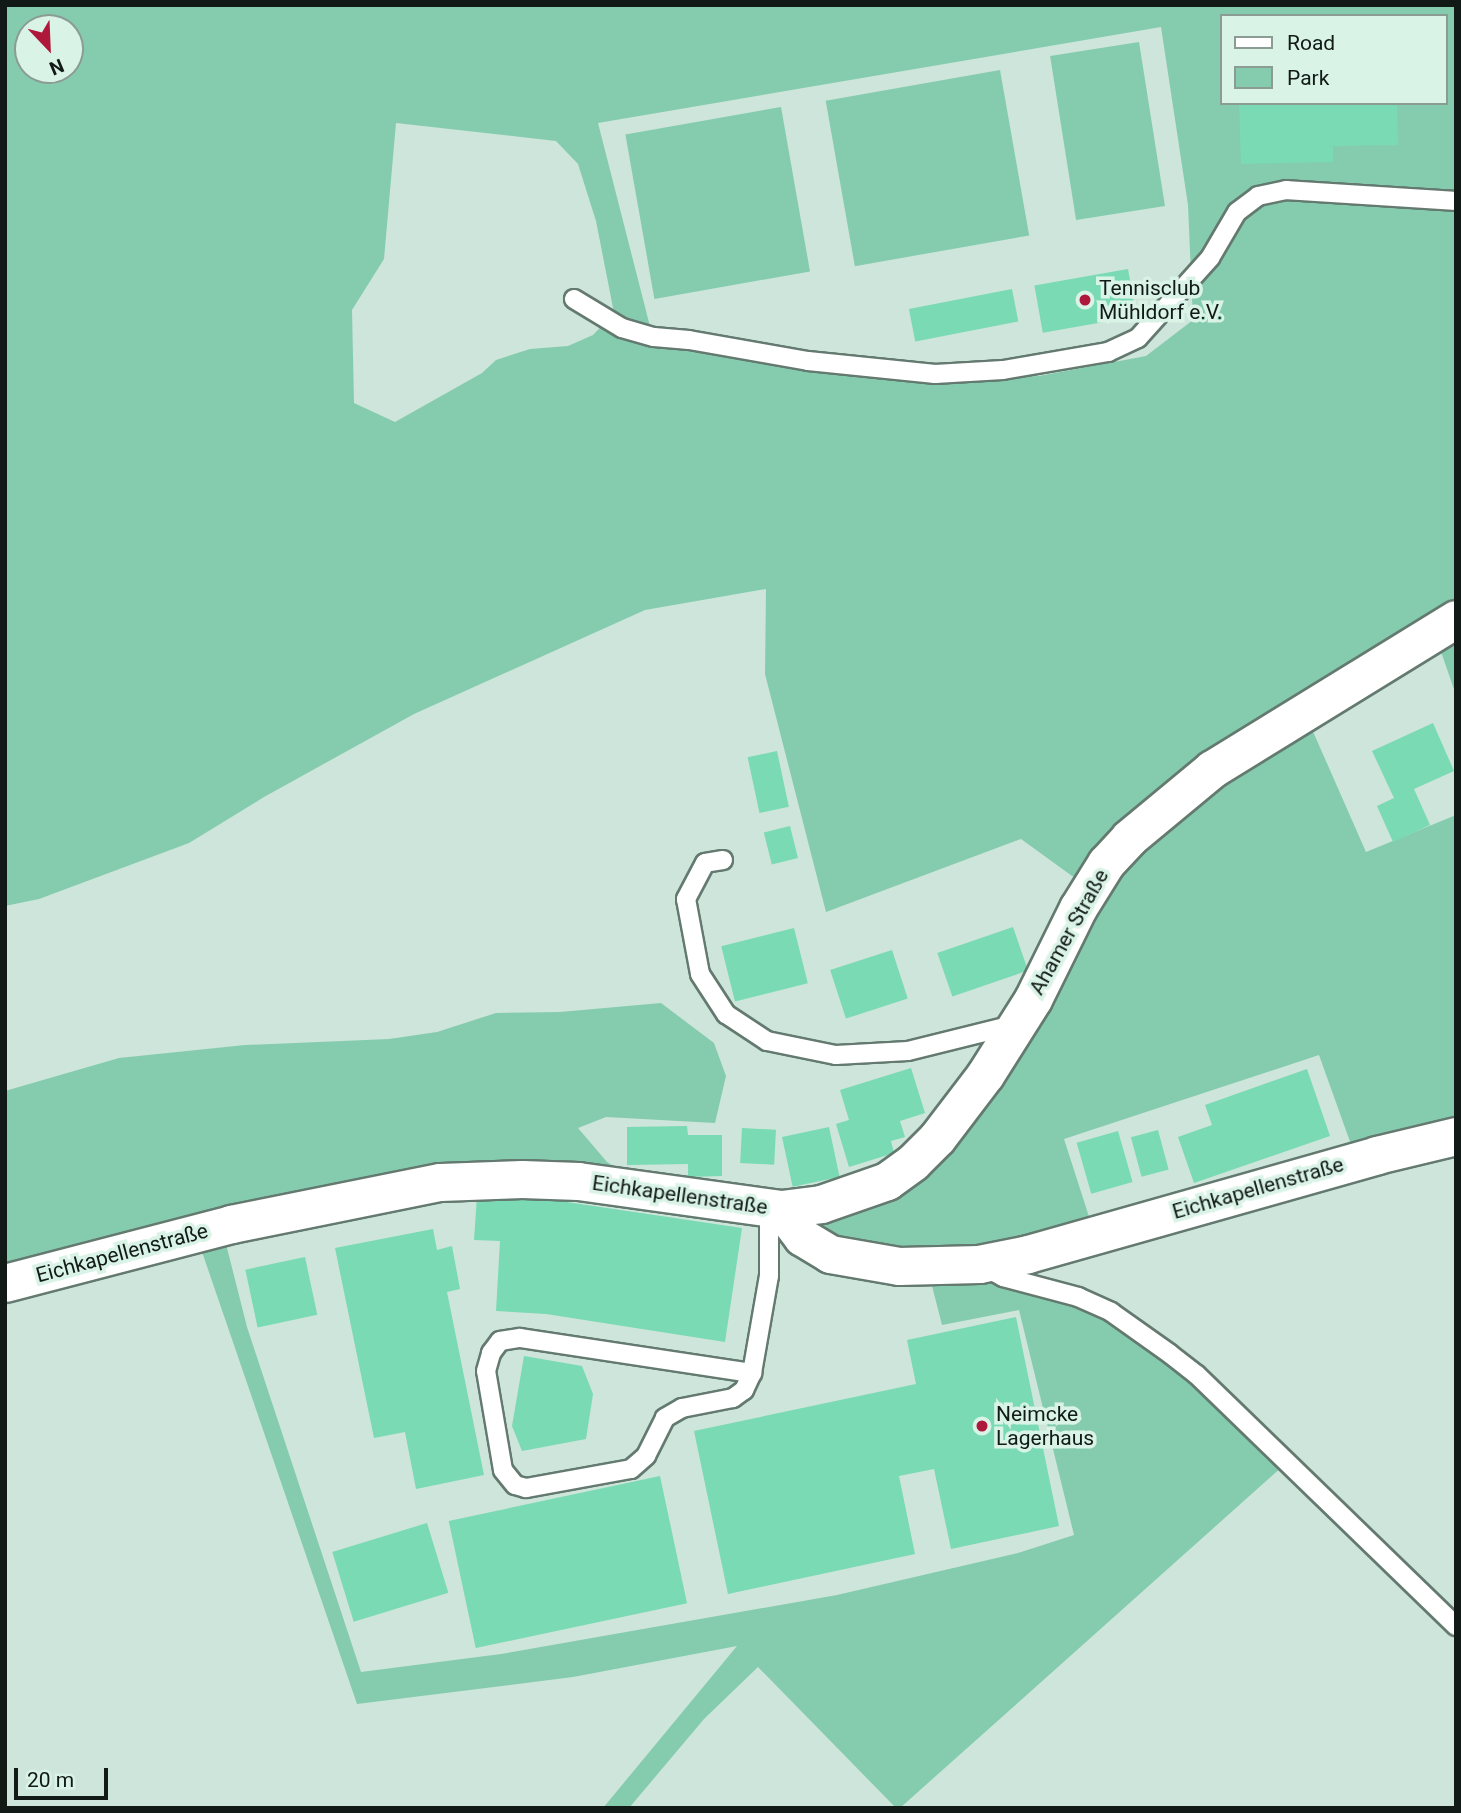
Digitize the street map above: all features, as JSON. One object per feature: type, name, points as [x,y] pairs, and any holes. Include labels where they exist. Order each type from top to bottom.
[{"type":"street","name":"Ahamer Straße","points":[[775,1208],[821,1205],[887,1181],[914,1162],[937,1138],[985,1075],[1016,1025],[1078,908],[1106,863],[1129,838],[1212,769],[1456,619]]},
{"type":"street","name":"Eichkapellenstraße","points":[[5,1283],[231,1224],[440,1182],[522,1179],[579,1181],[775,1208],[802,1237],[830,1254],[899,1266],[979,1264],[1028,1254],[1351,1162],[1456,1136]]},
{"type":"lane","points":[[574,299],[621,328],[654,337],[808,361],[935,374],[1003,370],[1108,352],[1138,338],[1210,258],[1237,212],[1258,196],[1286,190],[1456,201]]},
{"type":"lane","points":[[723,860],[705,863],[686,899],[700,974],[726,1014],[767,1041],[836,1055],[908,1051],[1016,1025]]},
{"type":"lane","points":[[751,1373],[520,1338],[500,1341],[491,1353],[486,1371],[503,1470],[515,1485],[526,1488],[632,1469],[646,1456],[665,1418],[682,1408],[733,1398],[744,1391],[751,1373],[769,1276],[775,1208]]},
{"type":"lane","points":[[979,1264],[1003,1277],[1078,1297],[1111,1312],[1198,1375],[1456,1626]]},
{"type":"green space","points":[[5,5],[1456,5],[1456,603],[1079,881],[1021,839],[826,912],[765,674],[766,589],[645,610],[414,714],[264,797],[189,843],[39,899],[5,906]],"holes":[[[1161,27],[1188,205],[1193,320],[1146,356],[1039,376],[929,379],[810,368],[655,346],[598,123]],[[396,123],[556,141],[578,164],[596,221],[614,313],[593,335],[568,346],[530,349],[496,360],[482,373],[395,422],[354,403],[352,310],[384,259]]]},
{"type":"green space","points":[[1139,42],[1165,206],[1076,220],[1050,56]]},
{"type":"green space","points":[[1000,70],[1029,235],[855,266],[826,101]]},
{"type":"green space","points":[[781,107],[810,271],[654,299],[625,134]]},
{"type":"green space","points":[[1456,636],[1456,695],[1439,646]]},
{"type":"green space","points":[[1311,727],[1366,852],[1456,815],[1456,1125],[1353,1150],[1319,1055],[1064,1139],[1092,1226],[973,1255],[853,1245],[821,1230],[823,1222],[874,1204],[1096,913],[1129,858],[1219,780]]},
{"type":"green space","points":[[661,1003],[714,1043],[726,1076],[715,1123],[606,1117],[578,1128],[607,1162],[635,1179],[577,1168],[5,1274],[5,1091],[119,1058],[245,1045],[389,1039],[437,1032],[496,1013],[560,1012]]},
{"type":"green space","points":[[225,1240],[247,1327],[361,1672],[501,1654],[837,1595],[1018,1553],[1074,1535],[1019,1310],[942,1325],[930,1278],[996,1283],[1057,1297],[1113,1322],[1170,1362],[1283,1466],[900,1808],[896,1808],[758,1667],[704,1719],[629,1808],[603,1808],[737,1646],[573,1677],[357,1704],[200,1246]]},
{"type":"building","points":[[1239,105],[1397,105],[1398,145],[1333,146],[1333,162],[1241,164]]},
{"type":"building","name":"Tennisclub Mühldorf e.V.","points":[[1128,269],[1136,316],[1043,333],[1034,285]]},
{"type":"building","points":[[1012,289],[1018,321],[915,341],[909,309]]},
{"type":"building","points":[[1433,723],[1454,771],[1414,789],[1430,825],[1393,842],[1377,806],[1394,798],[1372,751]]},
{"type":"building","points":[[777,751],[789,807],[760,813],[748,757]]},
{"type":"building","points":[[790,826],[798,858],[772,865],[764,833]]},
{"type":"building","points":[[1013,927],[1028,970],[952,997],[937,953]]},
{"type":"building","points":[[794,928],[808,983],[735,1001],[721,946]]},
{"type":"building","points":[[892,950],[908,999],[846,1019],[830,970]]},
{"type":"building","points":[[911,1068],[925,1113],[900,1121],[905,1137],[891,1141],[894,1153],[849,1167],[836,1124],[849,1120],[840,1090]]},
{"type":"building","points":[[1307,1069],[1330,1136],[1194,1183],[1178,1137],[1212,1125],[1205,1105]]},
{"type":"building","points":[[687,1126],[688,1135],[722,1135],[722,1176],[688,1177],[688,1164],[627,1165],[627,1127]]},
{"type":"building","points":[[829,1127],[840,1177],[793,1187],[782,1137]]},
{"type":"building","points":[[742,1128],[776,1130],[774,1165],[740,1163]]},
{"type":"building","points":[[1158,1130],[1169,1170],[1142,1177],[1131,1137]]},
{"type":"building","points":[[1118,1131],[1133,1182],[1091,1194],[1077,1143]]},
{"type":"building","points":[[477,1196],[553,1200],[742,1228],[725,1342],[546,1314],[496,1311],[500,1241],[474,1240]]},
{"type":"building","points":[[433,1229],[437,1250],[452,1246],[460,1289],[447,1292],[484,1475],[416,1489],[405,1432],[374,1438],[335,1248]]},
{"type":"building","points":[[305,1257],[317,1315],[258,1327],[245,1270]]},
{"type":"building","points":[[1016,1317],[1059,1526],[951,1549],[934,1469],[899,1476],[915,1554],[728,1594],[694,1431],[916,1384],[907,1340]]},
{"type":"building","points":[[524,1356],[582,1366],[593,1394],[586,1439],[522,1451],[512,1426]]},
{"type":"building","points":[[660,1476],[687,1603],[476,1648],[449,1521]]},
{"type":"building","points":[[427,1523],[448,1593],[354,1622],[332,1552]]},
{"type":"place","name":"Tennisclub Mühldorf e.V.","points":[[1085,300]]},
{"type":"place","name":"Neimcke Lagerhaus","points":[[982,1426]]}]
